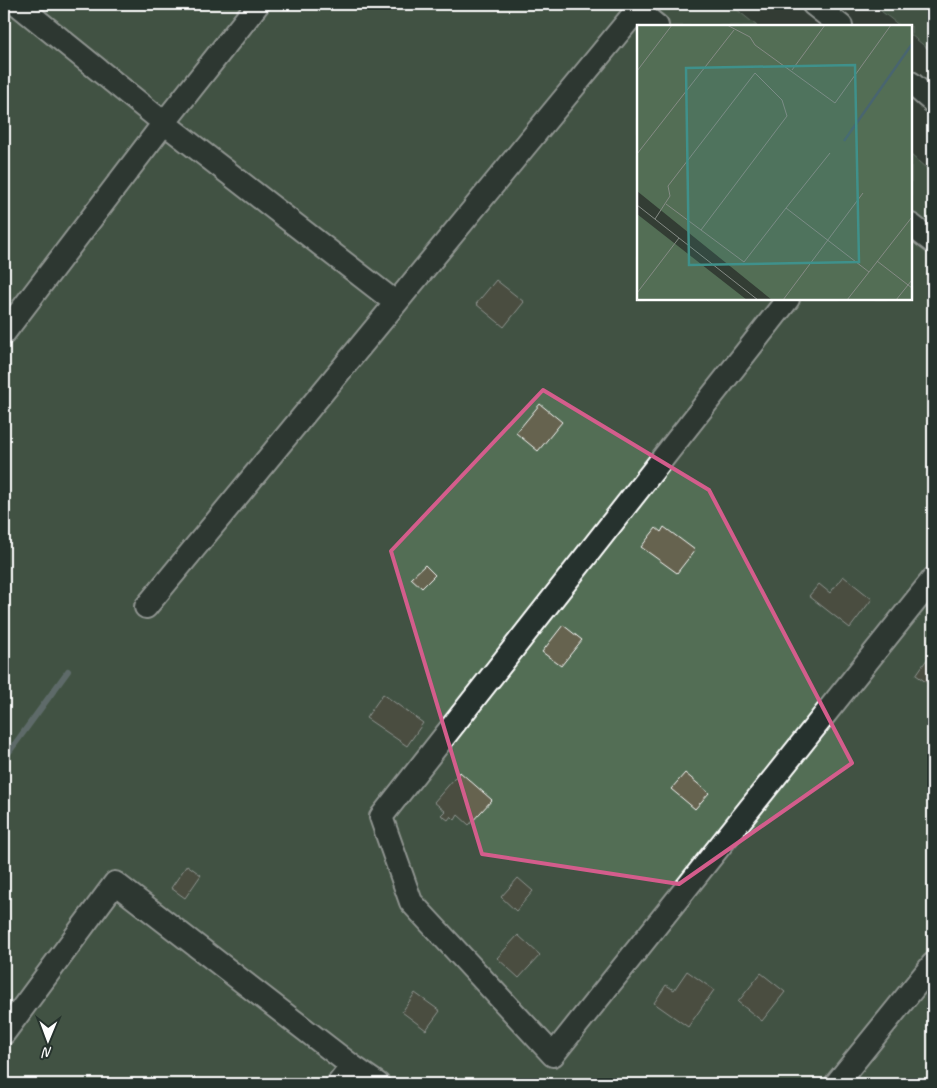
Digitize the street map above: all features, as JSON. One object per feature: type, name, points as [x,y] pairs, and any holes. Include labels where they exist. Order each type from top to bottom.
[{"type":"street","points":[[18,4],[164,123],[396,303]]},
{"type":"street","points":[[4,333],[164,123],[258,4]]},
{"type":"street","points":[[814,4],[840,25]]},
{"type":"street","points":[[146,606],[637,10],[656,25]]},
{"type":"street","points":[[912,84],[933,102]]},
{"type":"street","points":[[912,226],[933,242]]},
{"type":"street","points":[[787,300],[380,816],[411,902],[553,1055],[933,579]]},
{"type":"street","points":[[4,1033],[116,883],[352,1066],[378,1084]]},
{"type":"street","points":[[836,1084],[933,964]]},
{"type":"street","points":[[338,1084],[352,1066]]},
{"type":"highlighted area","points":[[543,390],[709,490],[852,763],[679,884],[482,854],[391,551]]},
{"type":"green space","points":[[4,4],[730,4],[756,25],[637,25],[637,300],[912,300],[912,156],[933,174],[933,1084],[4,1084]]},
{"type":"green space","points":[[872,4],[933,4],[933,53],[912,36],[912,25],[899,25]]},
{"type":"building","points":[[496,280],[524,302],[504,327],[476,304]]},
{"type":"building","points":[[540,404],[562,422],[538,451],[516,433]]},
{"type":"building","points":[[664,527],[695,550],[677,573],[641,547],[656,528],[661,532]]},
{"type":"building","points":[[425,565],[435,575],[422,588],[411,578]]},
{"type":"building","points":[[843,576],[872,599],[850,628],[809,596],[819,584],[830,593]]},
{"type":"building","points":[[563,625],[582,640],[561,666],[542,652]]},
{"type":"building","points":[[932,652],[933,654],[933,687],[916,675]]},
{"type":"building","points":[[383,694],[423,723],[407,746],[366,718]]},
{"type":"building","points":[[460,772],[492,800],[469,825],[458,815],[455,820],[451,816],[448,820],[441,815],[445,811],[434,802]]},
{"type":"building","points":[[685,773],[709,793],[695,809],[671,789]]},
{"type":"building","points":[[187,865],[201,875],[185,898],[171,888]]},
{"type":"building","points":[[518,878],[533,891],[516,911],[501,897]]},
{"type":"building","points":[[518,935],[540,955],[519,978],[497,958]]},
{"type":"building","points":[[687,971],[714,990],[688,1027],[654,1003],[666,985],[674,990]]},
{"type":"building","points":[[761,973],[785,992],[762,1021],[738,1002]]},
{"type":"building","points":[[415,993],[440,1011],[426,1030],[402,1012]]},
{"type":"waterway","points":[[4,759],[68,671]]}]
